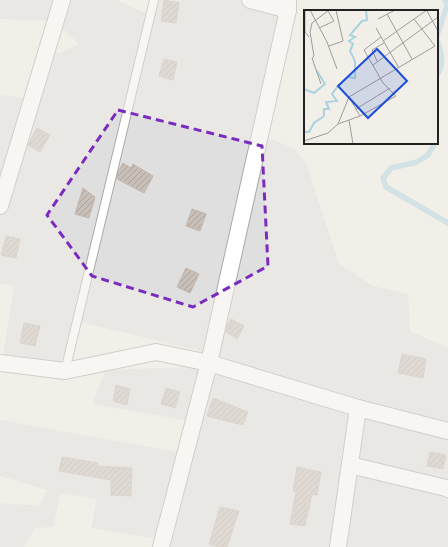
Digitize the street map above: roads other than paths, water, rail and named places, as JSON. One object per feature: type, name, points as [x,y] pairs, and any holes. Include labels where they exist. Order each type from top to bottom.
[{"type":"street","points":[[0,206],[62,0]]},
{"type":"street","points":[[161,547],[209,363],[288,5],[250,0]]},
{"type":"street","points":[[0,363],[65,371],[156,352],[209,363],[358,408],[448,431]]},
{"type":"street","points":[[338,547],[358,408]]},
{"type":"street","points":[[350,465],[446,488],[448,490]]},
{"type":"lane","points":[[65,371],[154,0]]},
{"type":"waterway","points":[[438,33],[447,5],[445,0]]},
{"type":"waterway","points":[[438,43],[442,62],[438,73]]},
{"type":"waterway","points":[[434,144],[428,155],[417,162],[391,168],[383,178],[386,187],[448,223]]}]
